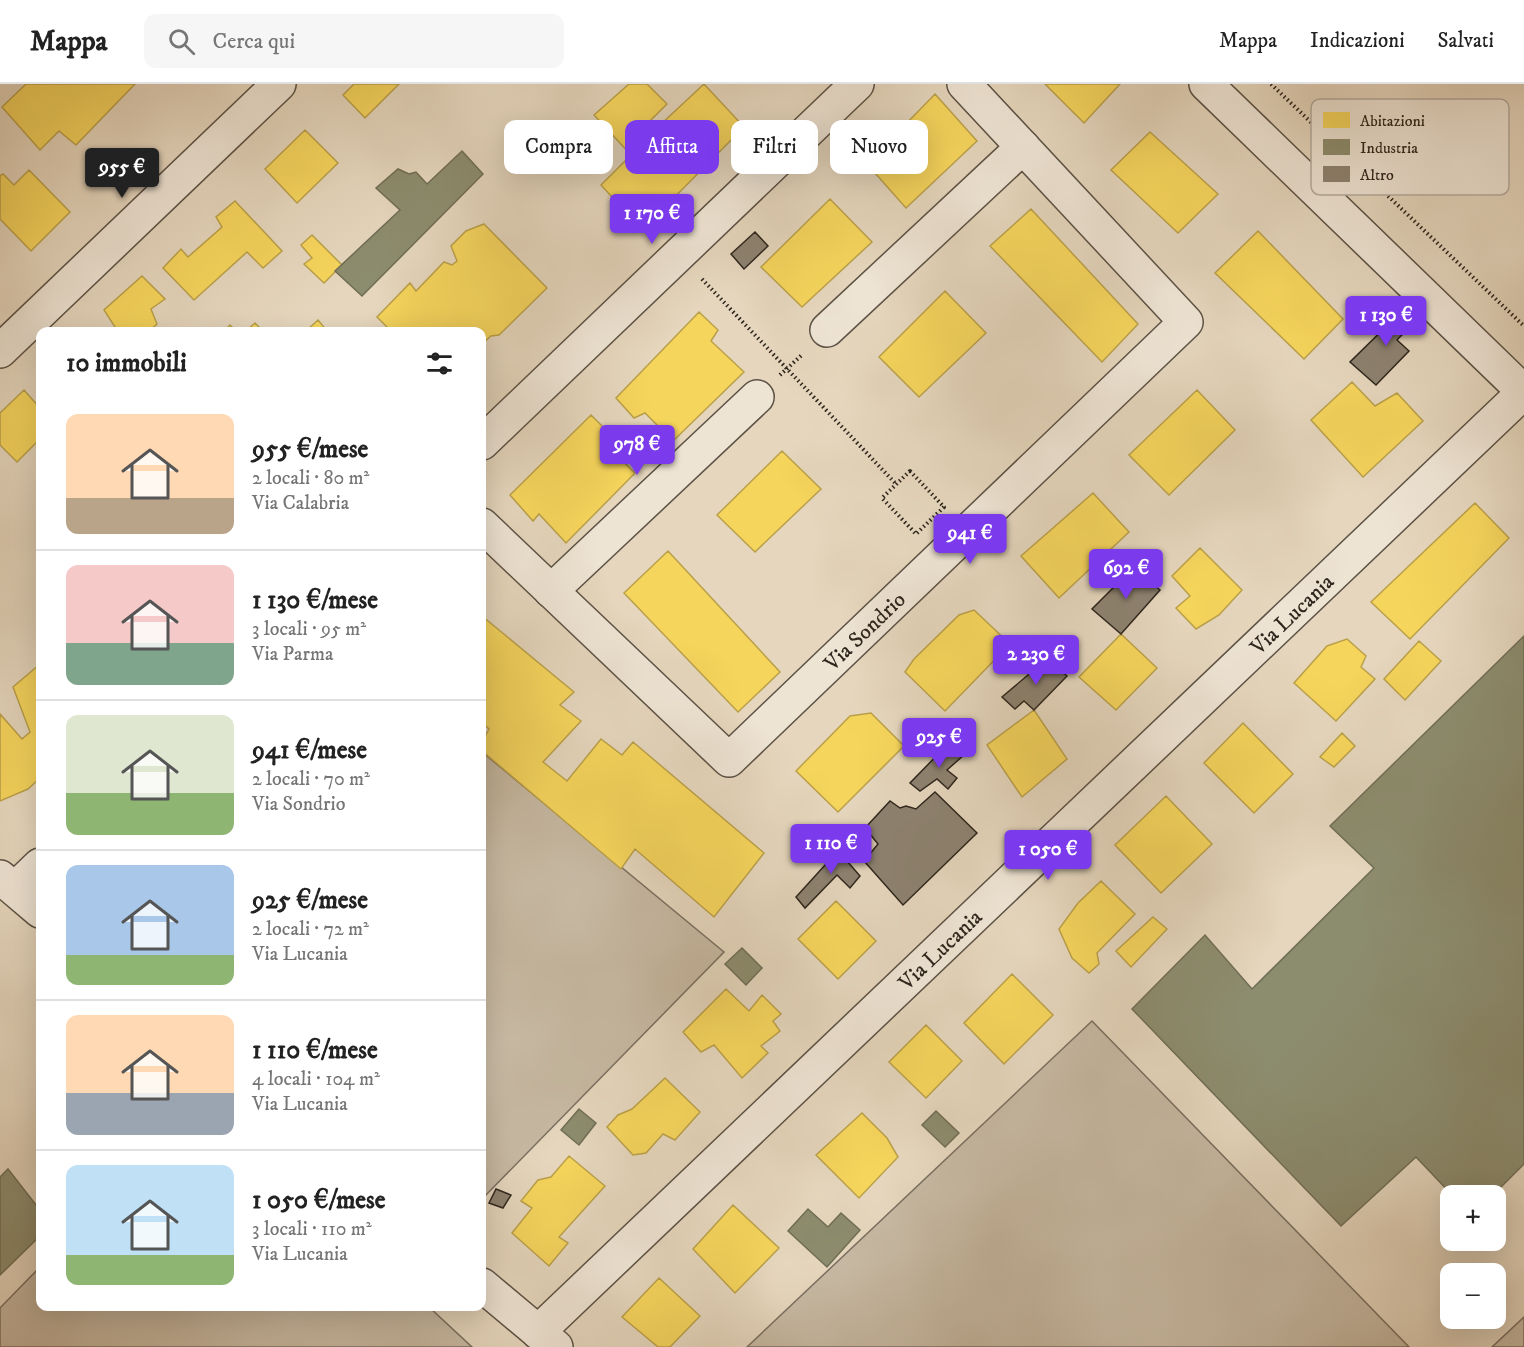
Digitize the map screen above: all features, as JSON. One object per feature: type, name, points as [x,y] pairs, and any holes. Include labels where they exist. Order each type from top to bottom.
[{"type":"street","points":[[0,351],[279,84]]},
{"type":"street","points":[[486,439],[857,84]]},
{"type":"street","name":"Via Sondrio","points":[[486,529],[729,760],[1186,322],[964,84]]},
{"type":"street","points":[[1206,84],[1311,186]]},
{"type":"street","points":[[827,330],[1023,147]]},
{"type":"street","points":[[1321,195],[1524,392]]},
{"type":"street","name":"Via Lucania","points":[[547,1339],[1524,392]]},
{"type":"street","points":[[551,591],[757,397]]},
{"type":"street","points":[[36,867],[8,883],[36,908]]},
{"type":"street","points":[[486,1288],[547,1339]]},
{"type":"path","points":[[1271,84],[1311,122]]},
{"type":"path","points":[[1387,195],[1524,326]]},
{"type":"path","points":[[679,255],[896,484]]},
{"type":"path","points":[[757,397],[827,330]]},
{"type":"path","points":[[910,471],[944,507],[916,534],[882,498],[896,484],[910,471]]},
{"type":"shaded area","points":[[486,755],[724,952],[486,1195]]},
{"type":"shaded area","points":[[1092,1021],[1409,1347],[747,1347]]},
{"type":"shaded area","points":[[36,1271],[36,1311],[433,1311],[472,1347],[0,1347],[0,1308]]},
{"type":"shaded area","points":[[1524,1317],[1524,1347],[1492,1347]]},
{"type":"building: Abitazioni","points":[[26,84],[135,84],[76,145],[59,131],[40,150],[2,107]]},
{"type":"building: Abitazioni","points":[[354,84],[399,84],[365,118],[343,95]]},
{"type":"building: Abitazioni","points":[[629,84],[647,84],[667,104],[651,120],[625,120],[625,149],[613,136],[613,120],[599,120],[594,115]]},
{"type":"building: Abitazioni","points":[[704,84],[737,120],[731,120],[731,140],[719,152],[719,120],[665,120]]},
{"type":"building: Abitazioni","points":[[1045,84],[1120,84],[1084,123]]},
{"type":"building: Abitazioni","points":[[935,94],[977,141],[906,208],[876,174],[928,174],[928,120],[910,120]]},
{"type":"building: Abitazioni","points":[[305,130],[338,163],[297,203],[265,169]]},
{"type":"building: Abitazioni","points":[[1150,132],[1218,194],[1178,233],[1111,170]]},
{"type":"building: Abitazioni","points":[[625,161],[625,174],[697,174],[642,230],[601,185]]},
{"type":"building: Abitazioni","points":[[29,170],[70,212],[31,251],[0,219],[0,176],[3,174],[14,185]]},
{"type":"building: Abitazioni","points":[[830,199],[872,242],[802,307],[761,267]]},
{"type":"building: Abitazioni","points":[[235,201],[282,251],[263,268],[247,252],[194,300],[163,268],[181,249],[188,257],[222,227],[216,217]]},
{"type":"building: Abitazioni","points":[[1031,209],[1138,324],[1102,362],[990,246]]},
{"type":"building: Abitazioni","points":[[484,224],[547,288],[499,335],[491,336],[486,340],[486,327],[387,327],[377,317],[410,283],[416,291],[444,262],[452,265],[457,261],[451,246],[466,231]]},
{"type":"building: Abitazioni","points":[[1258,231],[1343,319],[1304,359],[1215,273]]},
{"type":"building: Abitazioni","points":[[312,235],[342,265],[324,283],[304,264],[312,258],[301,245]]},
{"type":"building: Abitazioni","points":[[142,276],[165,299],[151,309],[157,324],[154,327],[115,327],[104,310]]},
{"type":"building: Abitazioni","points":[[945,291],[986,333],[919,397],[879,357]]},
{"type":"building: Abitazioni","points":[[699,312],[718,330],[711,341],[744,372],[673,441],[645,413],[634,418],[616,398]]},
{"type":"building: Abitazioni","points":[[318,320],[324,327],[310,327]]},
{"type":"building: Abitazioni","points":[[1352,382],[1375,406],[1397,393],[1423,421],[1363,477],[1311,420]]},
{"type":"building: Abitazioni","points":[[24,390],[36,404],[36,443],[17,462],[0,445],[0,413]]},
{"type":"building: Abitazioni","points":[[1197,390],[1235,430],[1169,495],[1129,455]]},
{"type":"building: Abitazioni","points":[[591,415],[615,439],[609,448],[635,473],[566,543],[539,514],[533,521],[510,495]]},
{"type":"building: Abitazioni","points":[[782,451],[821,489],[755,552],[717,515]]},
{"type":"building: Abitazioni","points":[[1093,493],[1129,532],[1059,598],[1021,556]]},
{"type":"building: Abitazioni","points":[[1475,503],[1509,538],[1410,639],[1371,602]]},
{"type":"building: Abitazioni","points":[[1200,548],[1242,590],[1219,615],[1196,629],[1176,608],[1190,596],[1172,576]]},
{"type":"building: Abitazioni","points":[[668,551],[780,672],[738,712],[624,593]]},
{"type":"building: Abitazioni","points":[[974,610],[1010,644],[945,711],[905,672],[914,659],[959,615]]},
{"type":"building: Abitazioni","points":[[486,619],[574,692],[560,705],[581,721],[543,762],[567,781],[601,739],[622,755],[633,742],[764,853],[714,917],[635,849],[621,869],[486,754],[486,735],[489,729],[486,726]]},
{"type":"building: Abitazioni","points":[[1121,634],[1157,668],[1116,710],[1079,677]]},
{"type":"building: Abitazioni","points":[[1347,639],[1366,656],[1361,667],[1375,679],[1336,721],[1294,683],[1327,646]]},
{"type":"building: Abitazioni","points":[[1419,641],[1441,661],[1405,700],[1384,679]]},
{"type":"building: Abitazioni","points":[[36,667],[36,782],[28,789],[0,801],[0,714],[22,739],[30,732],[13,687]]},
{"type":"building: Abitazioni","points":[[1034,710],[1067,759],[1022,797],[987,745]]},
{"type":"building: Abitazioni","points":[[871,713],[904,746],[838,812],[796,771],[850,716]]},
{"type":"building: Abitazioni","points":[[1243,723],[1293,774],[1254,813],[1204,763]]},
{"type":"building: Abitazioni","points":[[1342,733],[1355,746],[1334,767],[1320,757]]},
{"type":"building: Abitazioni","points":[[1166,796],[1212,844],[1161,893],[1115,845]]},
{"type":"building: Abitazioni","points":[[1101,881],[1135,914],[1097,953],[1099,964],[1089,973],[1072,958],[1059,929],[1078,903]]},
{"type":"building: Abitazioni","points":[[836,901],[876,941],[838,979],[798,939]]},
{"type":"building: Abitazioni","points":[[1153,917],[1167,929],[1131,967],[1116,951]]},
{"type":"building: Abitazioni","points":[[1012,974],[1053,1015],[1004,1064],[964,1023]]},
{"type":"building: Abitazioni","points":[[726,989],[749,1011],[762,995],[781,1014],[773,1021],[780,1031],[761,1046],[768,1053],[742,1078],[714,1045],[701,1052],[683,1032]]},
{"type":"building: Abitazioni","points":[[926,1025],[962,1061],[926,1098],[889,1062]]},
{"type":"building: Abitazioni","points":[[665,1078],[700,1112],[675,1140],[663,1134],[646,1153],[633,1155],[607,1127],[618,1115],[632,1109]]},
{"type":"building: Abitazioni","points":[[862,1113],[887,1138],[898,1157],[859,1198],[816,1155]]},
{"type":"building: Abitazioni","points":[[569,1156],[605,1186],[559,1237],[568,1243],[549,1266],[512,1233],[532,1208],[521,1201],[538,1180],[551,1177]]},
{"type":"building: Abitazioni","points":[[733,1205],[779,1248],[735,1293],[693,1249]]},
{"type":"building: Abitazioni","points":[[659,1278],[700,1316],[670,1347],[658,1347],[622,1317]]},
{"type":"building: Industria","points":[[462,151],[483,174],[362,296],[335,271],[400,210],[376,188],[398,169],[409,174],[416,172],[427,184]]},
{"type":"building: Industria","points":[[1524,636],[1524,1164],[1503,1185],[1443,1185],[1416,1157],[1341,1226],[1132,1009],[1205,935],[1252,989],[1374,868],[1330,826]]},
{"type":"building: Industria","points":[[742,948],[762,968],[746,985],[725,964]]},
{"type":"building: Industria","points":[[579,1109],[596,1123],[579,1145],[561,1130]]},
{"type":"building: Industria","points":[[936,1111],[959,1133],[945,1147],[922,1125]]},
{"type":"building: Industria","points":[[8,1169],[36,1205],[36,1240],[0,1275],[0,1177]]},
{"type":"building: Industria","points":[[808,1209],[828,1227],[841,1213],[860,1230],[827,1267],[788,1231]]},
{"type":"building: Altro","points":[[755,232],[768,246],[744,269],[731,254]]},
{"type":"building: Altro","points":[[1411,302],[1423,313],[1397,340],[1409,351],[1376,385],[1350,362]]},
{"type":"building: Altro","points":[[1134,567],[1160,590],[1121,634],[1092,609]]},
{"type":"building: Altro","points":[[1048,658],[1067,676],[1034,710],[1024,701],[1015,709],[1002,697]]},
{"type":"building: Altro","points":[[950,742],[965,754],[947,770],[957,778],[948,789],[937,779],[920,791],[910,783]]},
{"type":"building: Altro","points":[[935,792],[977,833],[903,905],[864,861],[878,844],[865,828],[890,801],[900,808],[906,806],[916,809]]},
{"type":"building: Altro","points":[[846,842],[857,849],[847,861],[860,876],[850,888],[837,875],[805,908],[796,897]]},
{"type":"building: Altro","points":[[496,1189],[511,1195],[503,1208],[489,1203]]}]
